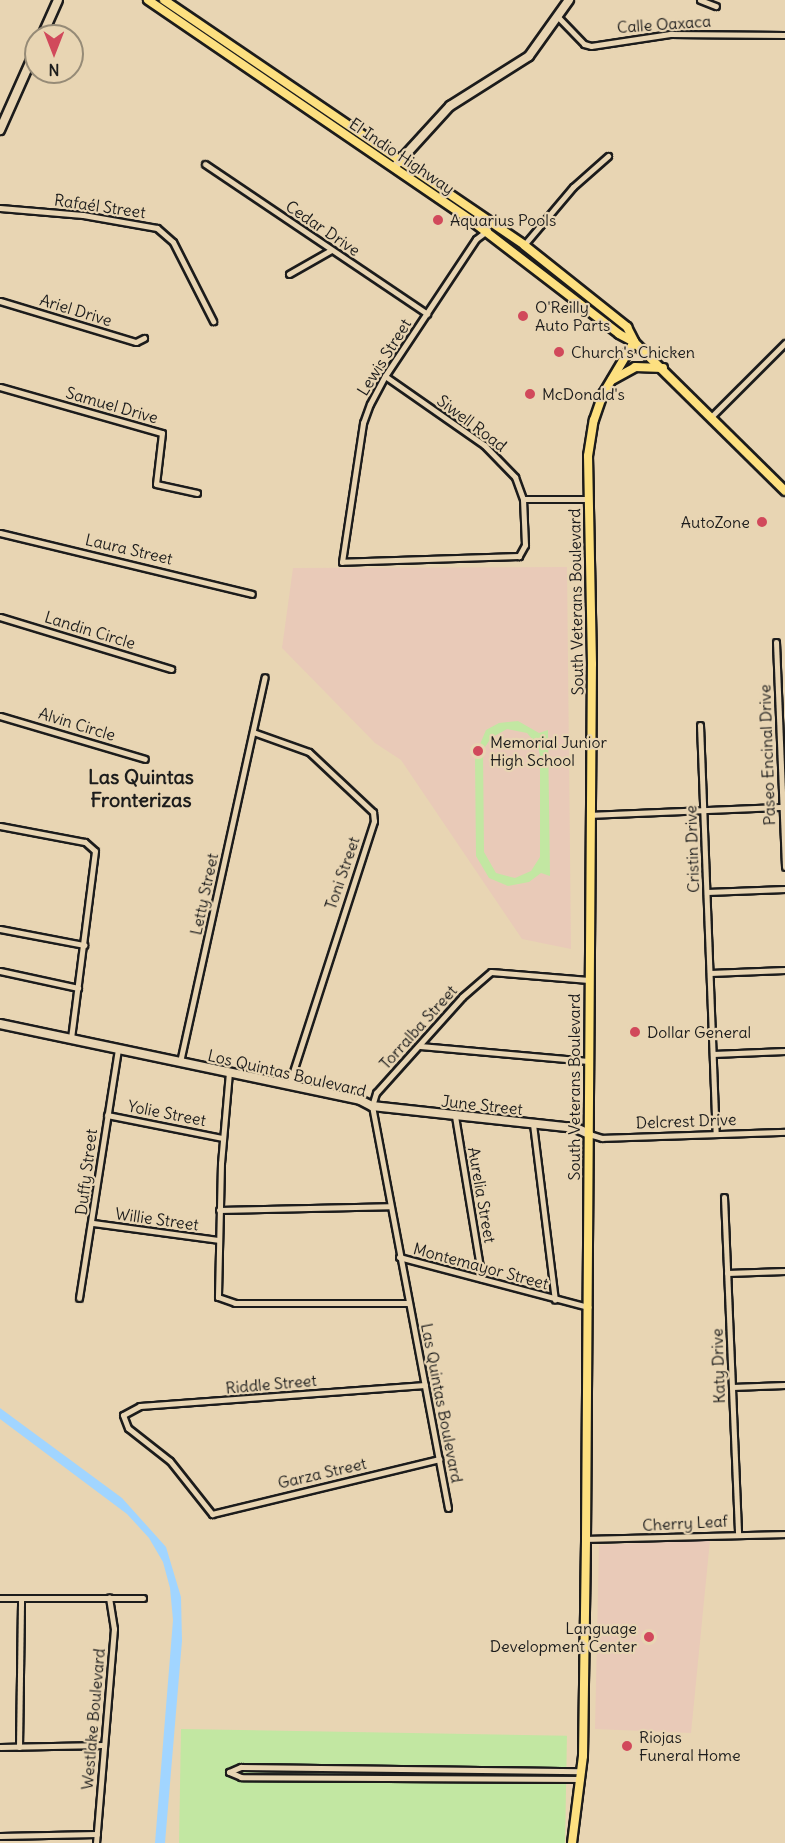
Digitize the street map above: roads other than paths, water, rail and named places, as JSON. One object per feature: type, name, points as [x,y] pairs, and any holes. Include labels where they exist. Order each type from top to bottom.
[{"type":"main road","name":"El Indio Highway","points":[[148,0],[486,232],[619,334],[634,342],[663,368],[785,491]]},
{"type":"main road","name":"El Indio Highway","points":[[164,0],[524,245],[627,327],[634,342]]},
{"type":"main road","name":"South Veterans Boulevard","points":[[572,1843],[581,1775],[586,1539],[590,437],[609,382],[634,342]]},
{"type":"main road","points":[[609,382],[635,367],[663,368]]},
{"type":"street","points":[[47,24],[58,0]]},
{"type":"street","points":[[394,169],[450,106],[525,60],[569,0]]},
{"type":"street","points":[[700,0],[716,6]]},
{"type":"street","name":"Calle Oaxaca","points":[[558,17],[584,44],[591,46],[670,34],[785,35]]},
{"type":"street","points":[[0,130],[24,76]]},
{"type":"street","points":[[524,245],[573,187],[608,156]]},
{"type":"street","name":"Cedar Drive","points":[[205,164],[427,314]]},
{"type":"street","name":"Rafaél Street","points":[[0,208],[83,215],[158,228],[173,242],[213,321]]},
{"type":"street","name":"Lewis Street","points":[[493,224],[476,239],[385,376],[363,423],[342,562],[519,556]]},
{"type":"street","points":[[289,274],[331,250]]},
{"type":"street","name":"Ariel Drive","points":[[0,301],[136,342],[144,338]]},
{"type":"street","points":[[711,417],[785,343]]},
{"type":"street","name":"Siwell Road","points":[[385,376],[502,462],[515,477],[523,499],[525,541],[519,556]]},
{"type":"street","name":"Samuel Drive","points":[[0,387],[162,433],[156,483],[197,493]]},
{"type":"street","points":[[523,499],[589,499]]},
{"type":"street","name":"Laura Street","points":[[0,532],[252,594]]},
{"type":"street","name":"Landin Circle","points":[[0,617],[171,669]]},
{"type":"street","name":"Paseo Encinal Drive","points":[[776,642],[782,727],[785,867]]},
{"type":"street","name":"Letty Street","points":[[180,1062],[265,677]]},
{"type":"street","name":"Alvin Circle","points":[[0,716],[145,759]]},
{"type":"street","name":"Cristin Drive","points":[[700,725],[716,1133]]},
{"type":"street","name":"Toni Street","points":[[253,732],[309,752],[373,812],[374,822],[289,1084]]},
{"type":"street","points":[[590,815],[783,807]]},
{"type":"street","points":[[0,826],[91,845],[95,851],[71,1039]]},
{"type":"street","points":[[707,892],[785,889]]},
{"type":"street","points":[[0,929],[84,945]]},
{"type":"street","points":[[710,973],[785,970]]},
{"type":"street","points":[[0,971],[78,988]]},
{"type":"street","name":"Torralba Street","points":[[372,1106],[376,1093],[462,997],[492,972],[589,980]]},
{"type":"street","name":"Los Quintas Boulevard","points":[[0,1024],[289,1084],[360,1100],[372,1106],[408,1303]]},
{"type":"street","points":[[420,1046],[588,1061]]},
{"type":"street","name":"Duffy Street","points":[[79,1298],[93,1223],[106,1114],[118,1049]]},
{"type":"street","points":[[713,1054],[785,1051]]},
{"type":"street","points":[[229,1072],[222,1138],[218,1297],[235,1304],[408,1303]]},
{"type":"street","name":"June Street","points":[[372,1106],[576,1128],[589,1134]]},
{"type":"street","name":"Yolie Street","points":[[106,1114],[222,1138]]},
{"type":"street","name":"Aurelia Street","points":[[455,1116],[482,1279]]},
{"type":"street","name":"Montemayor Street","points":[[532,1124],[555,1300]]},
{"type":"street","name":"Delcrest Drive","points":[[589,1134],[602,1138],[785,1132]]},
{"type":"street","name":"Katy Drive","points":[[724,1197],[738,1534]]},
{"type":"street","points":[[219,1210],[389,1206]]},
{"type":"street","name":"Willie Street","points":[[93,1223],[218,1240]]},
{"type":"street","name":"Montemayor Street","points":[[399,1257],[555,1300],[588,1306]]},
{"type":"street","points":[[728,1273],[785,1271]]},
{"type":"street","name":"Las Quintas Boulevard","points":[[408,1303],[448,1508]]},
{"type":"street","name":"Riddle Street","points":[[212,1514],[170,1461],[128,1428],[123,1415],[132,1407],[425,1385]]},
{"type":"street","points":[[732,1387],[785,1385]]},
{"type":"street","name":"Garza Street","points":[[212,1514],[439,1459]]},
{"type":"street","name":"Cherry Leaf","points":[[586,1539],[659,1539],[738,1534],[785,1534]]},
{"type":"street","name":"Westlake Boulevard","points":[[96,1843],[114,1629],[110,1597]]},
{"type":"street","points":[[0,1598],[143,1598]]},
{"type":"street","points":[[19,1747],[21,1598]]},
{"type":"street","points":[[0,1747],[104,1745]]},
{"type":"street","points":[[240,1767],[358,1768],[499,1770],[581,1775],[499,1780],[241,1777],[229,1772],[240,1767]]},
{"type":"street","points":[[292,1768],[292,1778]]},
{"type":"street","points":[[358,1768],[358,1778]]},
{"type":"street","points":[[425,1769],[425,1779]]},
{"type":"street","points":[[499,1770],[499,1780]]},
{"type":"street","points":[[0,1836],[97,1834]]},
{"type":"water","points":[[0,1408],[122,1498],[166,1547],[181,1597],[182,1641],[165,1843],[155,1843],[173,1620],[170,1588],[163,1562],[149,1538],[127,1514],[0,1419]]},
{"type":"place","name":"Aquarius Pools","points":[[438,220]]},
{"type":"place","name":"O'Reilly Auto Parts","points":[[523,316]]},
{"type":"place","name":"Church's Chicken","points":[[559,352]]},
{"type":"place","name":"McDonald's","points":[[530,394]]},
{"type":"place","name":"AutoZone","points":[[762,522]]},
{"type":"place","name":"Memorial Junior High School","points":[[478,751]]},
{"type":"place","name":"Dollar General","points":[[635,1032]]},
{"type":"place","name":"Language Development Center","points":[[649,1637]]},
{"type":"place","name":"Riojas Funeral Home","points":[[627,1746]]},
{"type":"district","name":"Las Quintas Fronterizas","points":[[141,788]]}]
